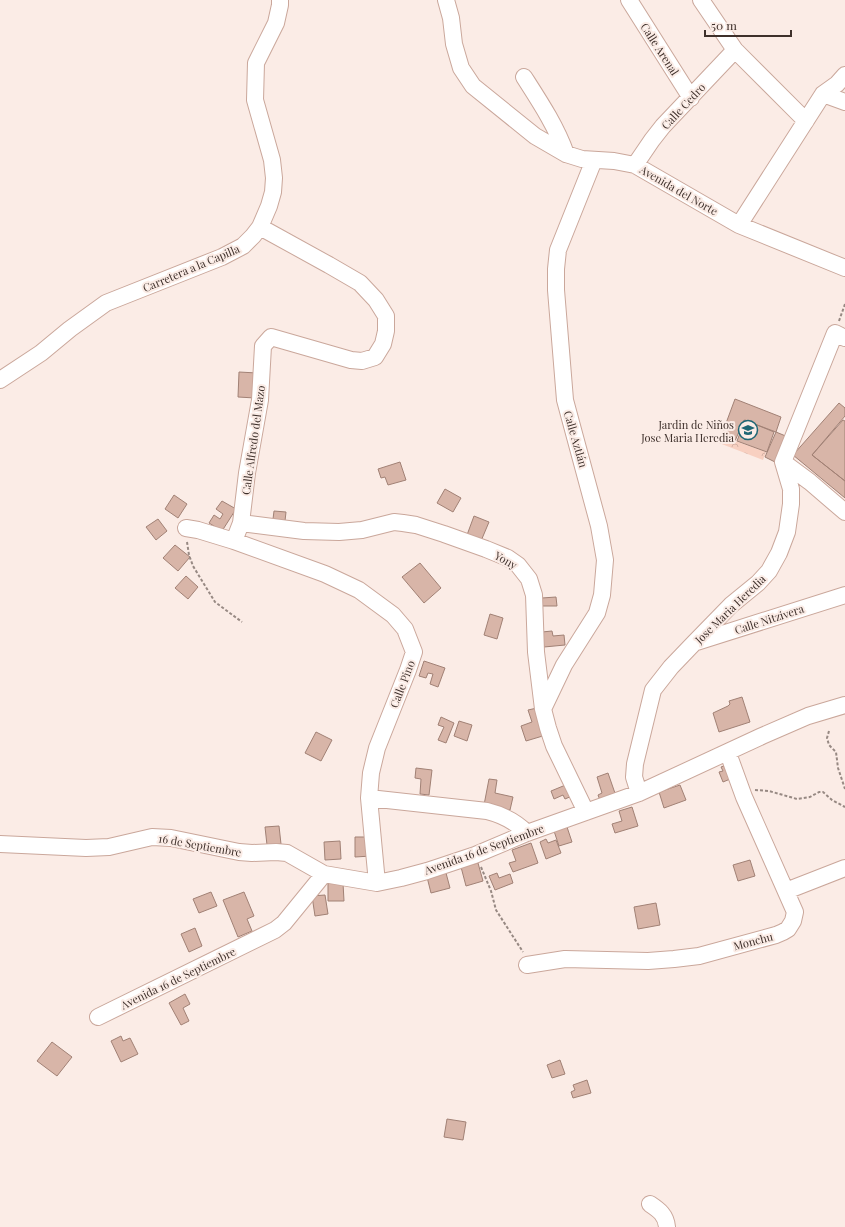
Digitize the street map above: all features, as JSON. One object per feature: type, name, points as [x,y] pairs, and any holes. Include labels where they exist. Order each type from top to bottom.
[{"type":"street","name":"Carretera a la Capilla","points":[[0,380],[41,354],[70,329],[106,303],[222,257],[243,246],[260,227],[273,192],[274,178],[272,160],[255,100],[256,63],[276,23],[280,0]]},
{"type":"street","name":"Avenida del Norte","points":[[446,0],[451,18],[454,44],[461,68],[473,86],[535,136],[566,154],[582,159],[614,161],[635,165],[739,225],[845,268]]},
{"type":"street","name":"Calle Arenal","points":[[629,0],[691,98]]},
{"type":"street","points":[[702,0],[735,50],[806,121]]},
{"type":"street","name":"Calle Cedro","points":[[635,165],[664,126],[735,50]]},
{"type":"street","points":[[739,225],[823,94],[837,84],[845,75]]},
{"type":"street","points":[[524,77],[560,136],[566,154]]},
{"type":"street","points":[[823,94],[845,102]]},
{"type":"street","name":"Calle Aztlán","points":[[543,709],[564,665],[597,613],[602,595],[605,560],[599,526],[565,400],[556,290],[558,250],[594,160]]},
{"type":"street","name":"Calle Alfredo del Mazo","points":[[234,541],[241,523],[247,473],[260,400],[263,346],[270,337],[351,360],[362,361],[375,357],[383,344],[386,331],[386,316],[376,300],[360,283],[260,227]]},
{"type":"street","points":[[840,335],[783,462],[810,482],[845,512]]},
{"type":"street","name":"Jose Maria Heredia","points":[[639,793],[634,777],[635,764],[653,690],[671,667],[731,605],[770,571],[779,553],[787,532],[791,504],[791,489],[783,462]]},
{"type":"street","name":"Yony","points":[[241,523],[304,531],[339,532],[362,530],[394,522],[403,523],[444,534],[508,558],[518,565],[529,579],[534,595],[536,652],[543,709],[548,728],[554,746],[586,812]]},
{"type":"street","name":"Calle Pino","points":[[186,528],[198,530],[234,541],[325,574],[359,590],[393,615],[405,628],[414,652],[377,748],[371,773],[369,798],[376,882]]},
{"type":"street","name":"Calle Nitzivera","points":[[694,643],[845,595]]},
{"type":"street","name":"Avenida 16 de Septiembre","points":[[98,1017],[275,930],[284,923],[324,874],[376,882],[401,878],[427,871],[475,855],[527,833],[639,793],[808,716],[845,705]]},
{"type":"street","name":"Monchu","points":[[527,965],[565,959],[618,961],[674,960],[699,956],[776,936],[788,929],[795,917],[795,912],[741,787],[728,753]]},
{"type":"street","points":[[369,798],[487,811],[500,814],[512,820],[527,833]]},
{"type":"street","name":"16 de Septiembre","points":[[0,844],[86,848],[109,847],[152,837],[171,838],[239,852],[276,852],[287,854],[324,874]]},
{"type":"street","points":[[786,891],[845,868]]},
{"type":"street","points":[[650,1204],[663,1215],[667,1227]]},
{"type":"path","points":[[840,335],[845,304]]},
{"type":"path","points":[[186,528],[189,555],[193,566],[216,602],[242,622]]},
{"type":"path","points":[[829,731],[827,738],[829,745],[836,752],[838,768],[845,789]]},
{"type":"path","points":[[741,787],[762,792],[769,791],[797,799],[810,797],[819,792],[823,792],[832,800],[845,807]]},
{"type":"path","points":[[475,855],[485,874],[496,910],[525,954],[527,965]]},
{"type":"green space","points":[[721,436],[766,452],[763,460],[719,443]]},
{"type":"building","points":[[239,372],[257,373],[255,398],[238,397]]},
{"type":"building","name":"Jardin de Niños Jose Maria Heredia","points":[[735,399],[781,417],[776,432],[744,420],[735,441],[722,434]]},
{"type":"building","points":[[839,403],[845,408],[845,416],[812,455],[845,481],[845,498],[793,455]]},
{"type":"building","points":[[745,420],[774,432],[767,452],[737,441]]},
{"type":"building","points":[[843,420],[845,421],[845,481],[812,455]]},
{"type":"building","points":[[776,432],[788,437],[777,463],[765,457]]},
{"type":"building","points":[[400,462],[406,480],[388,485],[385,477],[381,478],[378,469]]},
{"type":"building","points":[[445,489],[461,498],[453,512],[437,503]]},
{"type":"building","points":[[174,495],[187,504],[178,518],[165,509]]},
{"type":"building","points":[[222,501],[236,509],[222,531],[209,523],[214,515],[220,519],[223,514],[216,509]]},
{"type":"building","points":[[274,511],[286,512],[285,521],[273,519]]},
{"type":"building","points":[[474,516],[489,522],[481,541],[467,535]]},
{"type":"building","points":[[158,519],[167,531],[156,540],[146,527]]},
{"type":"building","points":[[175,545],[190,557],[178,571],[163,558]]},
{"type":"building","points":[[420,563],[441,588],[424,603],[402,577]]},
{"type":"building","points":[[186,576],[198,587],[188,599],[175,588]]},
{"type":"building","points":[[556,597],[557,606],[542,606],[542,598]]},
{"type":"building","points":[[490,614],[503,618],[497,639],[484,635]]},
{"type":"building","points":[[552,631],[553,636],[564,635],[565,645],[544,647],[542,632]]},
{"type":"building","points":[[424,661],[445,668],[438,687],[430,684],[433,674],[428,673],[426,678],[419,676]]},
{"type":"building","points":[[742,697],[750,722],[719,732],[713,713],[728,706],[730,704],[729,701]]},
{"type":"building","points":[[537,708],[546,735],[526,741],[521,726],[532,722],[528,710]]},
{"type":"building","points":[[441,717],[454,723],[446,743],[438,740],[444,727],[438,725]]},
{"type":"building","points":[[459,721],[472,725],[467,741],[454,736]]},
{"type":"building","points":[[316,732],[332,740],[321,761],[305,753]]},
{"type":"building","points":[[729,764],[735,777],[723,782],[719,772],[723,771],[721,767]]},
{"type":"building","points":[[416,768],[432,770],[429,795],[420,794],[421,779],[415,778]]},
{"type":"building","points":[[608,773],[617,799],[601,803],[598,795],[602,793],[597,777]]},
{"type":"building","points":[[489,779],[497,780],[495,793],[513,797],[510,810],[484,805]]},
{"type":"building","points":[[568,784],[572,796],[565,799],[563,795],[554,799],[551,791]]},
{"type":"building","points":[[680,785],[686,800],[664,808],[659,792]]},
{"type":"building","points":[[632,807],[638,826],[615,833],[612,824],[622,821],[619,811]]},
{"type":"building","points":[[566,824],[572,842],[559,846],[553,828]]},
{"type":"building","points":[[279,826],[281,844],[267,845],[265,827]]},
{"type":"building","points":[[355,837],[370,837],[371,856],[355,857]]},
{"type":"building","points":[[546,839],[548,843],[556,840],[561,853],[546,859],[540,842]]},
{"type":"building","points":[[340,841],[341,859],[325,860],[324,842]]},
{"type":"building","points":[[531,843],[538,863],[513,872],[509,863],[516,861],[512,850]]},
{"type":"building","points":[[750,860],[755,876],[738,881],[733,865]]},
{"type":"building","points":[[478,863],[483,881],[466,886],[461,867]]},
{"type":"building","points":[[446,873],[450,888],[431,893],[427,877]]},
{"type":"building","points":[[497,873],[499,878],[510,874],[513,883],[495,890],[489,876]]},
{"type":"building","points":[[328,883],[343,883],[344,901],[328,901]]},
{"type":"building","points":[[211,892],[217,906],[199,913],[193,899]]},
{"type":"building","points":[[244,892],[254,916],[247,919],[252,931],[238,937],[223,900]]},
{"type":"building","points":[[325,895],[328,914],[315,916],[312,896]]},
{"type":"building","points":[[656,903],[660,925],[638,929],[634,907]]},
{"type":"building","points":[[195,928],[202,946],[189,952],[181,934]]},
{"type":"building","points":[[185,994],[190,1004],[183,1008],[189,1021],[181,1025],[169,1003]]},
{"type":"building","points":[[121,1036],[123,1041],[130,1038],[138,1054],[121,1062],[111,1041]]},
{"type":"building","points":[[52,1042],[72,1057],[57,1076],[37,1061]]},
{"type":"building","points":[[560,1060],[565,1074],[552,1078],[547,1065]]},
{"type":"building","points":[[587,1080],[591,1093],[573,1098],[571,1092],[575,1090],[573,1085]]},
{"type":"building","points":[[447,1119],[466,1122],[463,1140],[444,1137]]},
{"type":"place","name":"Jardin de Niños Jose Maria Heredia","points":[[748,430]]}]
